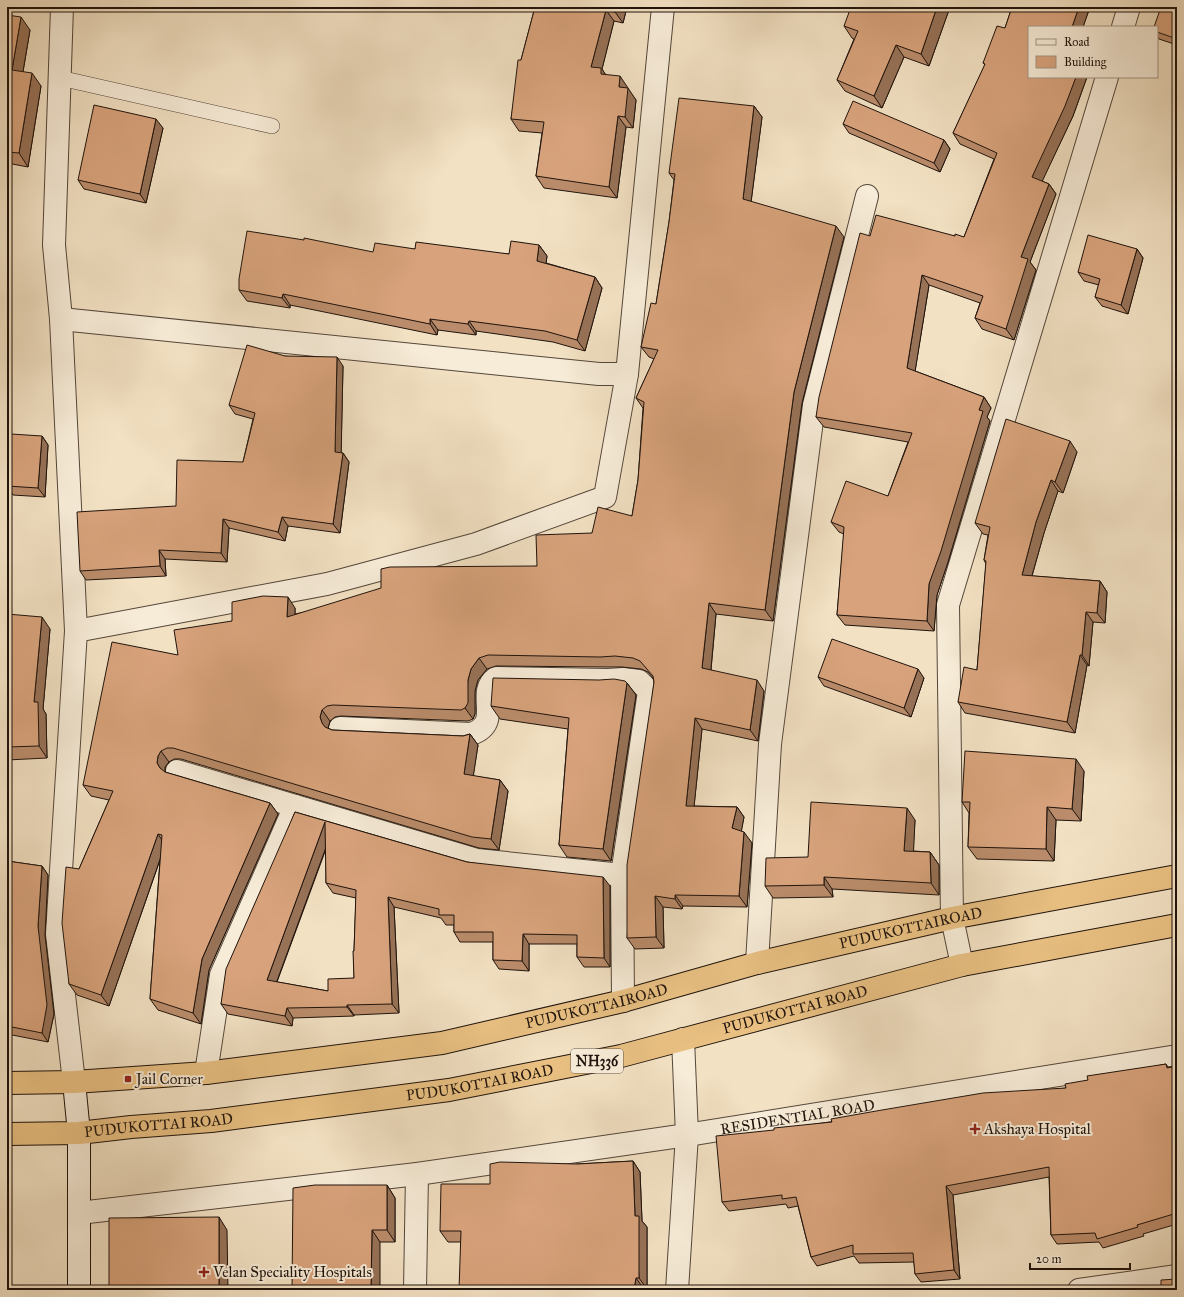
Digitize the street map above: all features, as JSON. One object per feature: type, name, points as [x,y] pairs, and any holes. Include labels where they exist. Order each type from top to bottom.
[{"type":"highway","name":"PUDUKOTTAIROAD","points":[[7,1084],[74,1082],[206,1073],[442,1043],[623,1001],[757,963],[952,918],[1177,876]]},
{"type":"highway","name":"PUDUKOTTAI ROAD","points":[[7,1134],[79,1133],[131,1127],[211,1121],[450,1090],[621,1056],[962,965],[1177,925]]},
{"type":"street","points":[[62,7],[54,245],[61,319],[76,632],[57,934],[79,1133],[79,1290]]},
{"type":"street","points":[[76,632],[327,584],[476,544],[605,496],[627,374],[663,7]]},
{"type":"street","points":[[1123,26],[1129,7]]},
{"type":"street","points":[[962,965],[952,918],[948,604],[1107,78]]},
{"type":"street","points":[[757,963],[770,744],[814,405],[867,196]]},
{"type":"street","points":[[61,319],[599,374],[627,374]]},
{"type":"street","points":[[340,728],[471,734],[482,729],[486,724],[488,717],[487,699],[489,686],[491,681],[496,678],[623,679],[639,681],[649,691],[622,875],[623,1001]]},
{"type":"street","points":[[177,771],[477,860],[622,875]]},
{"type":"street","points":[[206,1073],[220,975],[295,806]]},
{"type":"street","points":[[677,1290],[687,1135],[683,1039]]},
{"type":"street","name":"RESIDENTIAL ROAD","points":[[79,1213],[417,1174],[687,1135],[1177,1056]]},
{"type":"street","points":[[416,1290],[417,1174]]},
{"type":"street","points":[[1079,1290],[1177,1276]]},
{"type":"lane","points":[[60,78],[272,126]]},
{"type":"building","points":[[535,7],[616,7],[615,12],[606,10],[591,67],[601,68],[601,74],[620,76],[619,87],[628,88],[625,117],[618,116],[609,187],[536,176],[544,122],[511,119],[518,60],[521,60]]},
{"type":"building","points":[[851,7],[937,7],[921,54],[896,45],[874,96],[837,80],[858,31],[844,26]]},
{"type":"building","points":[[1012,7],[1079,7],[1072,26],[1028,26],[1028,78],[1076,78],[1065,106],[1032,177],[1049,184],[1021,257],[1028,259],[1006,329],[975,318],[983,296],[922,275],[907,368],[984,397],[979,410],[983,411],[941,551],[929,584],[927,621],[837,615],[844,527],[831,522],[846,481],[888,496],[912,433],[816,417],[819,397],[860,233],[870,236],[876,215],[955,236],[955,234],[964,237],[997,153],[953,133],[985,64],[983,63],[997,26],[1005,28]]},
{"type":"building","points":[[1161,7],[1177,7],[1177,39],[1158,32],[1158,26],[1154,26]]},
{"type":"building","points":[[7,15],[21,17],[12,70],[32,73],[19,153],[7,152]]},
{"type":"building","points":[[679,98],[754,106],[743,199],[836,226],[794,392],[765,610],[709,603],[702,668],[757,680],[750,730],[695,718],[686,806],[737,807],[732,828],[744,832],[739,896],[675,895],[675,899],[655,896],[656,937],[627,938],[627,865],[654,682],[653,676],[640,661],[633,658],[615,656],[488,655],[479,658],[471,669],[468,680],[468,703],[465,708],[461,710],[333,705],[327,706],[322,710],[320,717],[325,727],[332,730],[463,736],[470,734],[464,774],[500,780],[491,839],[472,837],[173,748],[167,748],[161,751],[158,756],[157,763],[165,772],[270,803],[202,959],[193,1013],[150,999],[162,835],[158,834],[101,995],[69,984],[62,923],[66,867],[79,869],[113,791],[83,785],[112,642],[178,655],[174,630],[232,621],[232,602],[263,596],[288,597],[287,617],[381,588],[381,569],[390,567],[537,566],[536,535],[592,533],[598,507],[632,516],[638,480],[644,402],[636,398],[658,350],[641,347],[651,303],[656,304],[669,222],[675,174],[669,173]]},
{"type":"building","points":[[853,101],[944,140],[934,163],[843,124]]},
{"type":"building","points":[[94,105],[156,119],[140,194],[78,180]]},
{"type":"building","points":[[247,231],[304,240],[304,238],[373,252],[375,243],[415,249],[416,242],[509,254],[511,241],[539,245],[537,261],[595,277],[577,340],[545,331],[469,321],[468,324],[430,319],[430,324],[283,294],[282,298],[239,290],[239,279]]},
{"type":"building","points":[[1088,235],[1137,249],[1121,305],[1095,297],[1100,279],[1078,272]]},
{"type":"building","points":[[247,345],[285,356],[337,357],[335,452],[343,453],[333,524],[282,517],[278,532],[223,519],[221,553],[159,550],[160,566],[80,571],[77,512],[176,506],[177,460],[243,462],[255,413],[229,405]]},
{"type":"building","points":[[1006,419],[1070,441],[1055,482],[1051,480],[1036,522],[1022,575],[1100,581],[1097,613],[1086,612],[1082,655],[1080,655],[1067,722],[958,702],[964,667],[977,670],[986,561],[984,560],[990,527],[975,523]]},
{"type":"building","points":[[11,434],[42,436],[38,488],[7,486]]},
{"type":"building","points":[[7,614],[42,617],[34,702],[38,702],[39,746],[7,747]]},
{"type":"building","points":[[832,639],[918,669],[904,708],[818,677]]},
{"type":"building","points":[[493,678],[614,679],[625,681],[627,683],[603,849],[559,845],[569,718],[491,706]]},
{"type":"building","points":[[965,751],[1076,759],[1072,809],[1047,807],[1046,849],[968,847],[970,802],[962,802]]},
{"type":"building","points":[[811,802],[907,808],[904,851],[930,852],[931,883],[824,877],[824,885],[765,886],[766,858],[808,857]]},
{"type":"building","points":[[295,812],[467,862],[603,877],[604,958],[577,957],[577,935],[523,934],[522,961],[493,960],[493,932],[454,932],[454,915],[439,915],[439,909],[388,897],[392,1004],[347,1005],[347,1007],[287,1008],[285,1016],[221,1004],[226,969]],"holes":[[[325,822],[326,883],[356,890],[353,951],[354,978],[328,979],[328,991],[267,980]]]},
{"type":"building","points":[[7,861],[42,866],[38,926],[47,1005],[42,1033],[7,1026]]},
{"type":"building","points":[[1166,1064],[1167,1068],[1177,1066],[1177,1213],[1137,1225],[1138,1227],[1097,1239],[1095,1233],[1051,1235],[1049,1167],[946,1186],[954,1270],[915,1274],[913,1253],[853,1254],[853,1245],[811,1257],[796,1197],[782,1199],[782,1195],[722,1202],[716,1136],[832,1122],[831,1119],[983,1093],[1066,1088],[1065,1084],[1088,1080],[1087,1076]]},
{"type":"building","points":[[633,1161],[635,1216],[639,1216],[639,1278],[636,1278],[634,1290],[459,1290],[461,1231],[440,1231],[441,1184],[490,1184],[490,1164],[500,1162],[577,1164]]},
{"type":"building","points":[[315,1185],[387,1185],[387,1230],[372,1230],[371,1290],[292,1290],[293,1188]]},
{"type":"building","points":[[219,1217],[219,1290],[109,1290],[109,1218]]},
{"type":"building","points":[[1177,1279],[1177,1290],[1161,1290],[1161,1280]]},
{"type":"place","name":"Jail Corner","points":[[128,1079]]},
{"type":"place","name":"Akshaya Hospital","points":[[975,1129]]},
{"type":"place","name":"Velan Speciality Hospitals","points":[[204,1272]]}]
